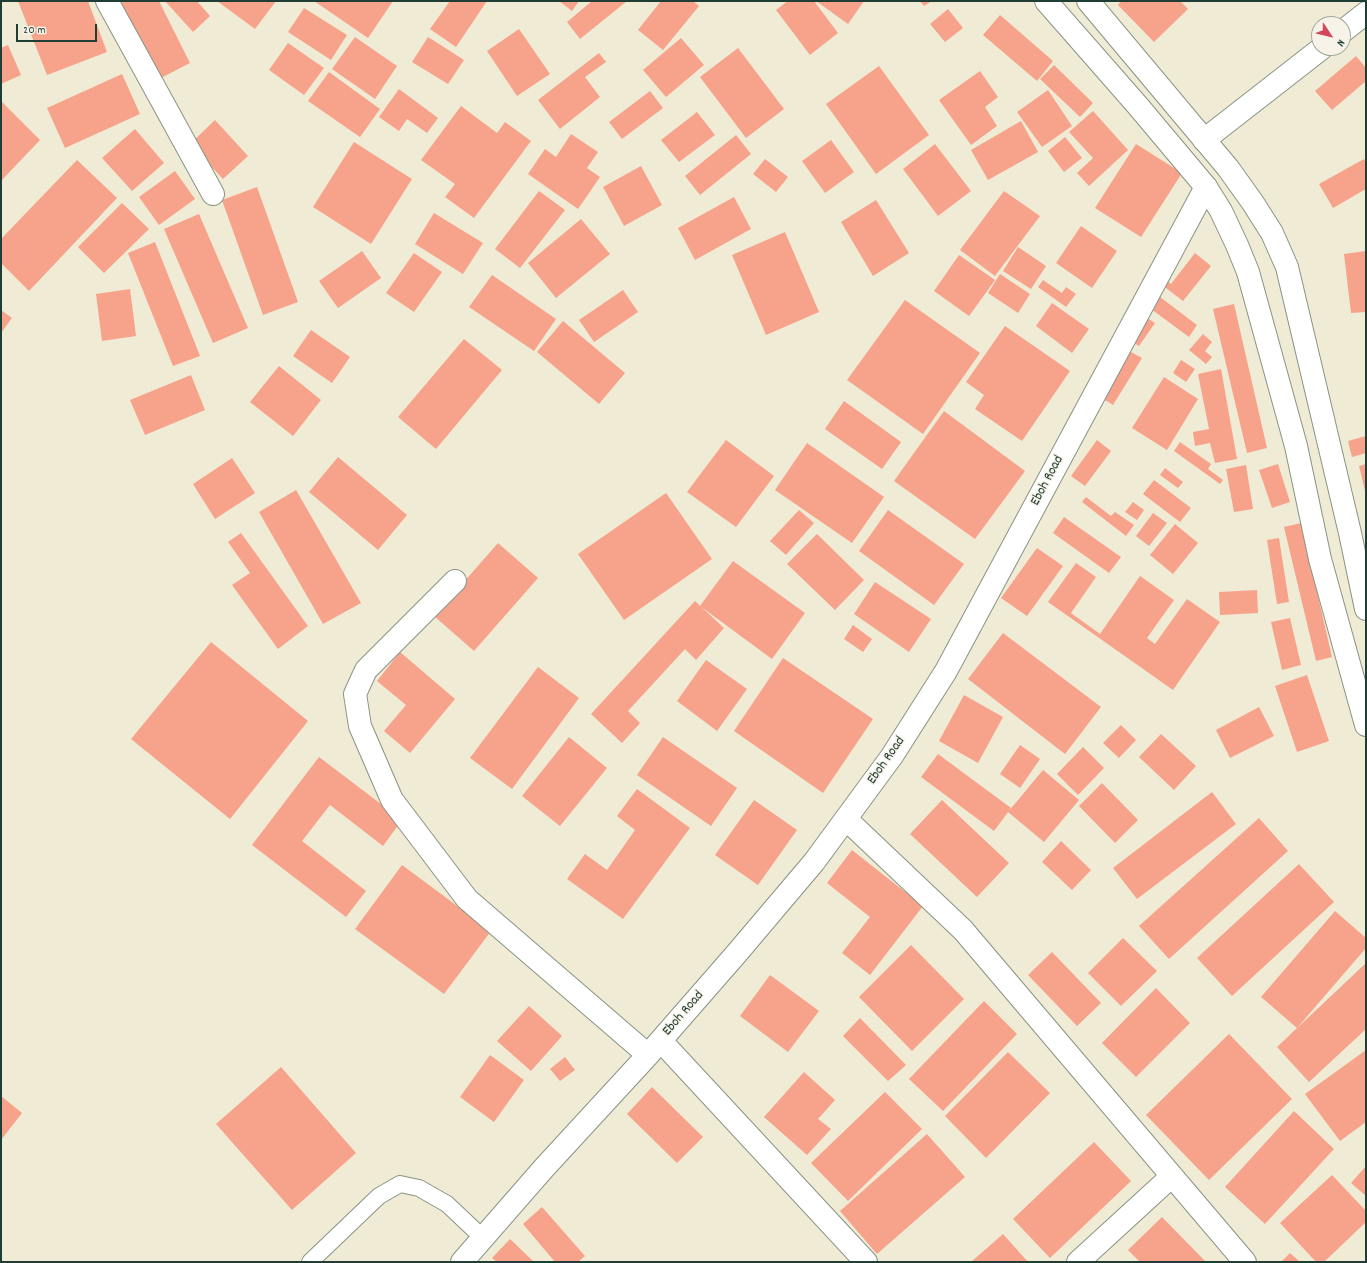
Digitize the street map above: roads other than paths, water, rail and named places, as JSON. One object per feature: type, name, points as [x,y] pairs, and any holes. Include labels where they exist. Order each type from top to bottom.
[{"type":"street","points":[[107,1],[213,194]]},
{"type":"street","points":[[1046,1],[1138,106],[1206,187],[1221,211],[1237,245],[1248,272],[1296,446],[1320,559],[1366,725]]},
{"type":"street","points":[[1088,1],[1228,168],[1272,233],[1287,267],[1350,533],[1366,609]]},
{"type":"street","points":[[1351,26],[1366,14]]},
{"type":"street","points":[[1204,140],[1312,56]]},
{"type":"street","name":"Eboh Road","points":[[462,1262],[544,1168],[654,1048],[809,868],[892,756],[946,671],[1206,187]]},
{"type":"street","points":[[455,581],[366,670],[355,694],[360,726],[392,800],[467,899],[654,1048],[866,1262]]},
{"type":"street","points":[[846,819],[964,930],[1245,1262]]},
{"type":"street","points":[[1078,1262],[1172,1176]]},
{"type":"lane","points":[[310,1262],[379,1196],[400,1184],[419,1188],[447,1204],[483,1238]]}]
